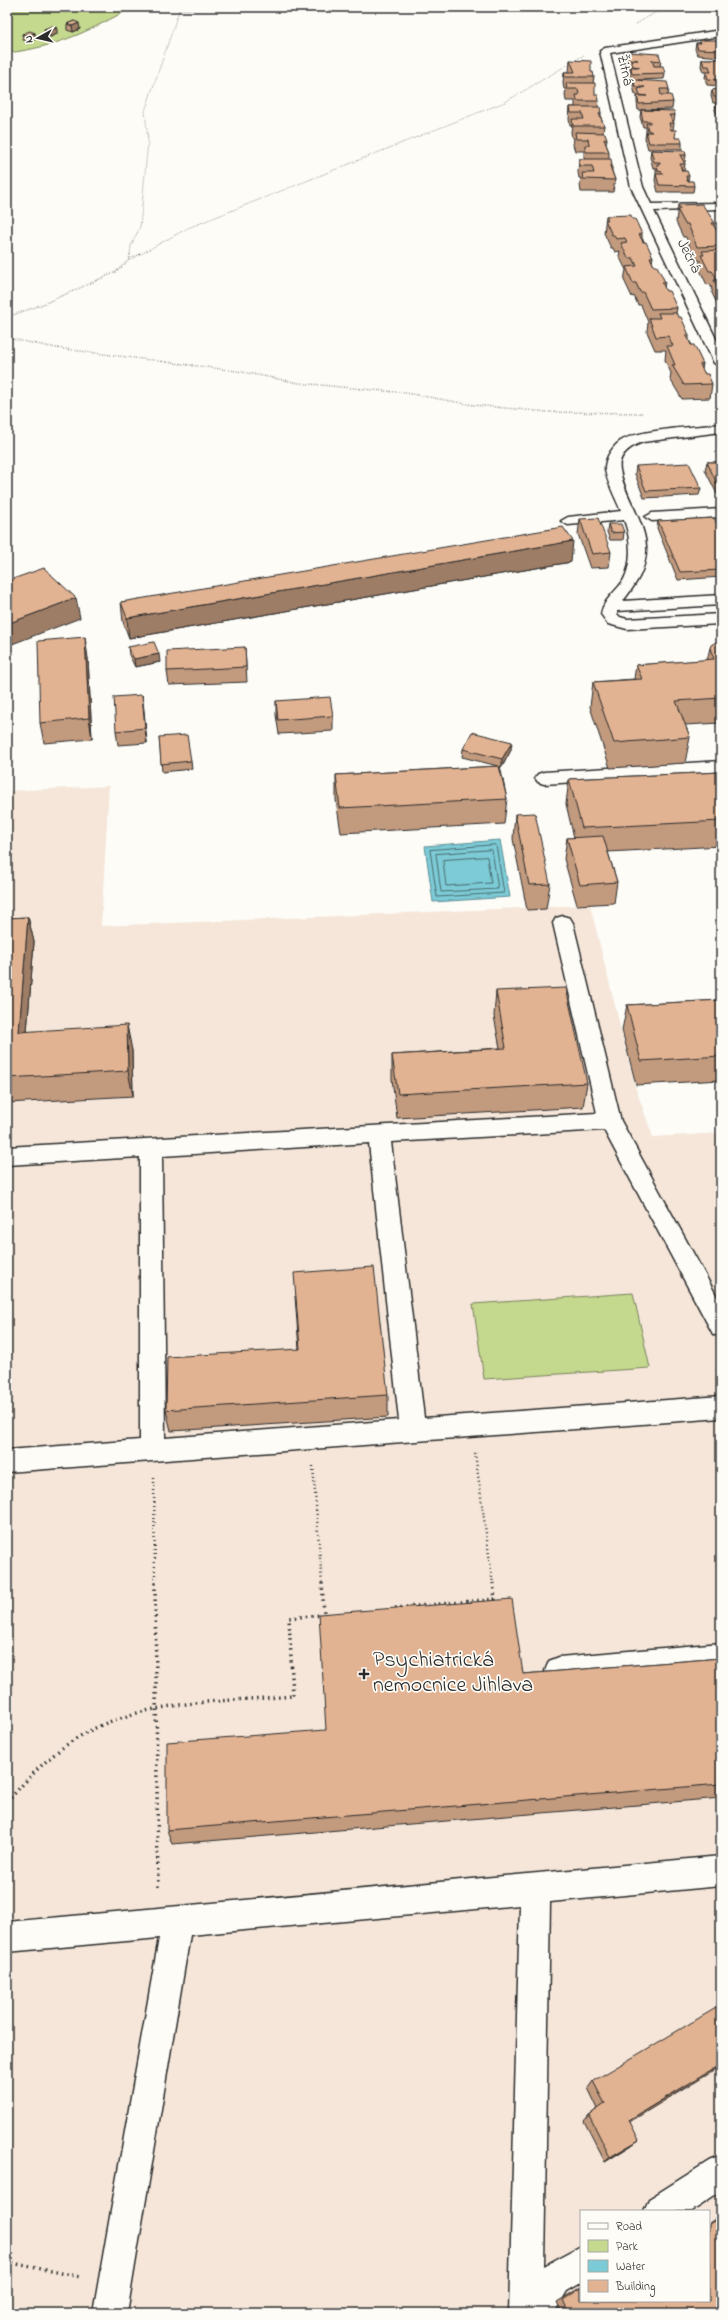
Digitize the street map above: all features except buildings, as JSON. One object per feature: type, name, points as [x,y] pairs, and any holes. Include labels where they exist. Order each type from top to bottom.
[{"type":"street","name":"Žitná","points":[[646,208],[638,187],[605,51],[721,33]]},
{"type":"street","points":[[646,208],[721,206]]},
{"type":"street","name":"Ječná","points":[[646,208],[721,362]]},
{"type":"street","points":[[721,428],[641,438],[629,442],[621,448],[615,456],[612,470],[629,514],[638,545],[637,562],[631,581],[610,607],[609,614],[614,620],[627,624],[721,619]]},
{"type":"street","points":[[652,517],[721,513]]},
{"type":"street","points":[[568,520],[629,514]]},
{"type":"street","points":[[610,607],[721,600]]},
{"type":"street","points":[[544,778],[721,767]]},
{"type":"street","points":[[563,923],[610,1121],[721,1327]]},
{"type":"street","points":[[7,1156],[610,1121]]},
{"type":"street","points":[[379,1134],[414,1430]]},
{"type":"street","points":[[151,1148],[154,1450]]},
{"type":"street","points":[[7,1461],[721,1407]]},
{"type":"street","points":[[542,1673],[721,1657]]},
{"type":"street","points":[[7,1937],[721,1871]]},
{"type":"street","points":[[526,2313],[535,1888]]},
{"type":"street","points":[[112,2299],[168,1922]]},
{"type":"street","points":[[663,2210],[721,2173]]},
{"type":"street","points":[[535,2313],[555,2279],[580,2264]]},
{"type":"path","points":[[129,260],[131,246],[140,227],[148,141],[145,111],[179,10],[178,7]]},
{"type":"path","points":[[632,27],[665,7]]},
{"type":"path","points":[[179,10],[209,8]]},
{"type":"path","points":[[7,317],[41,305],[116,272],[129,260],[188,228],[505,102],[585,54]]},
{"type":"path","points":[[7,338],[56,348],[237,371],[299,383],[406,393],[473,405],[548,412],[643,413]]},
{"type":"path","points":[[386,1609],[495,1599],[471,1426]]},
{"type":"path","points":[[311,1438],[324,1614]]},
{"type":"path","points":[[154,1450],[156,1709],[168,1922]]},
{"type":"path","points":[[7,1802],[33,1773],[64,1746],[95,1728],[156,1709],[293,1696],[289,1618],[332,1614]]},
{"type":"path","points":[[7,2262],[112,2299]]},
{"type":"shaded area","name":"Psychiatrická nemocnice Jihlava","points":[[109,786],[101,926],[590,905],[635,1086],[653,1137],[721,1133],[721,2313],[7,2313],[7,791]]},
{"type":"green space","points":[[7,7],[133,7],[73,37],[42,47],[7,53]]},
{"type":"green space","points":[[633,1293],[650,1368],[484,1379],[473,1304]]},
{"type":"water","points":[[500,840],[510,897],[433,902],[425,846]]},
{"type":"place","name":"Psychiatrická nemocnice Jihlava","points":[[364,1674]]}]
